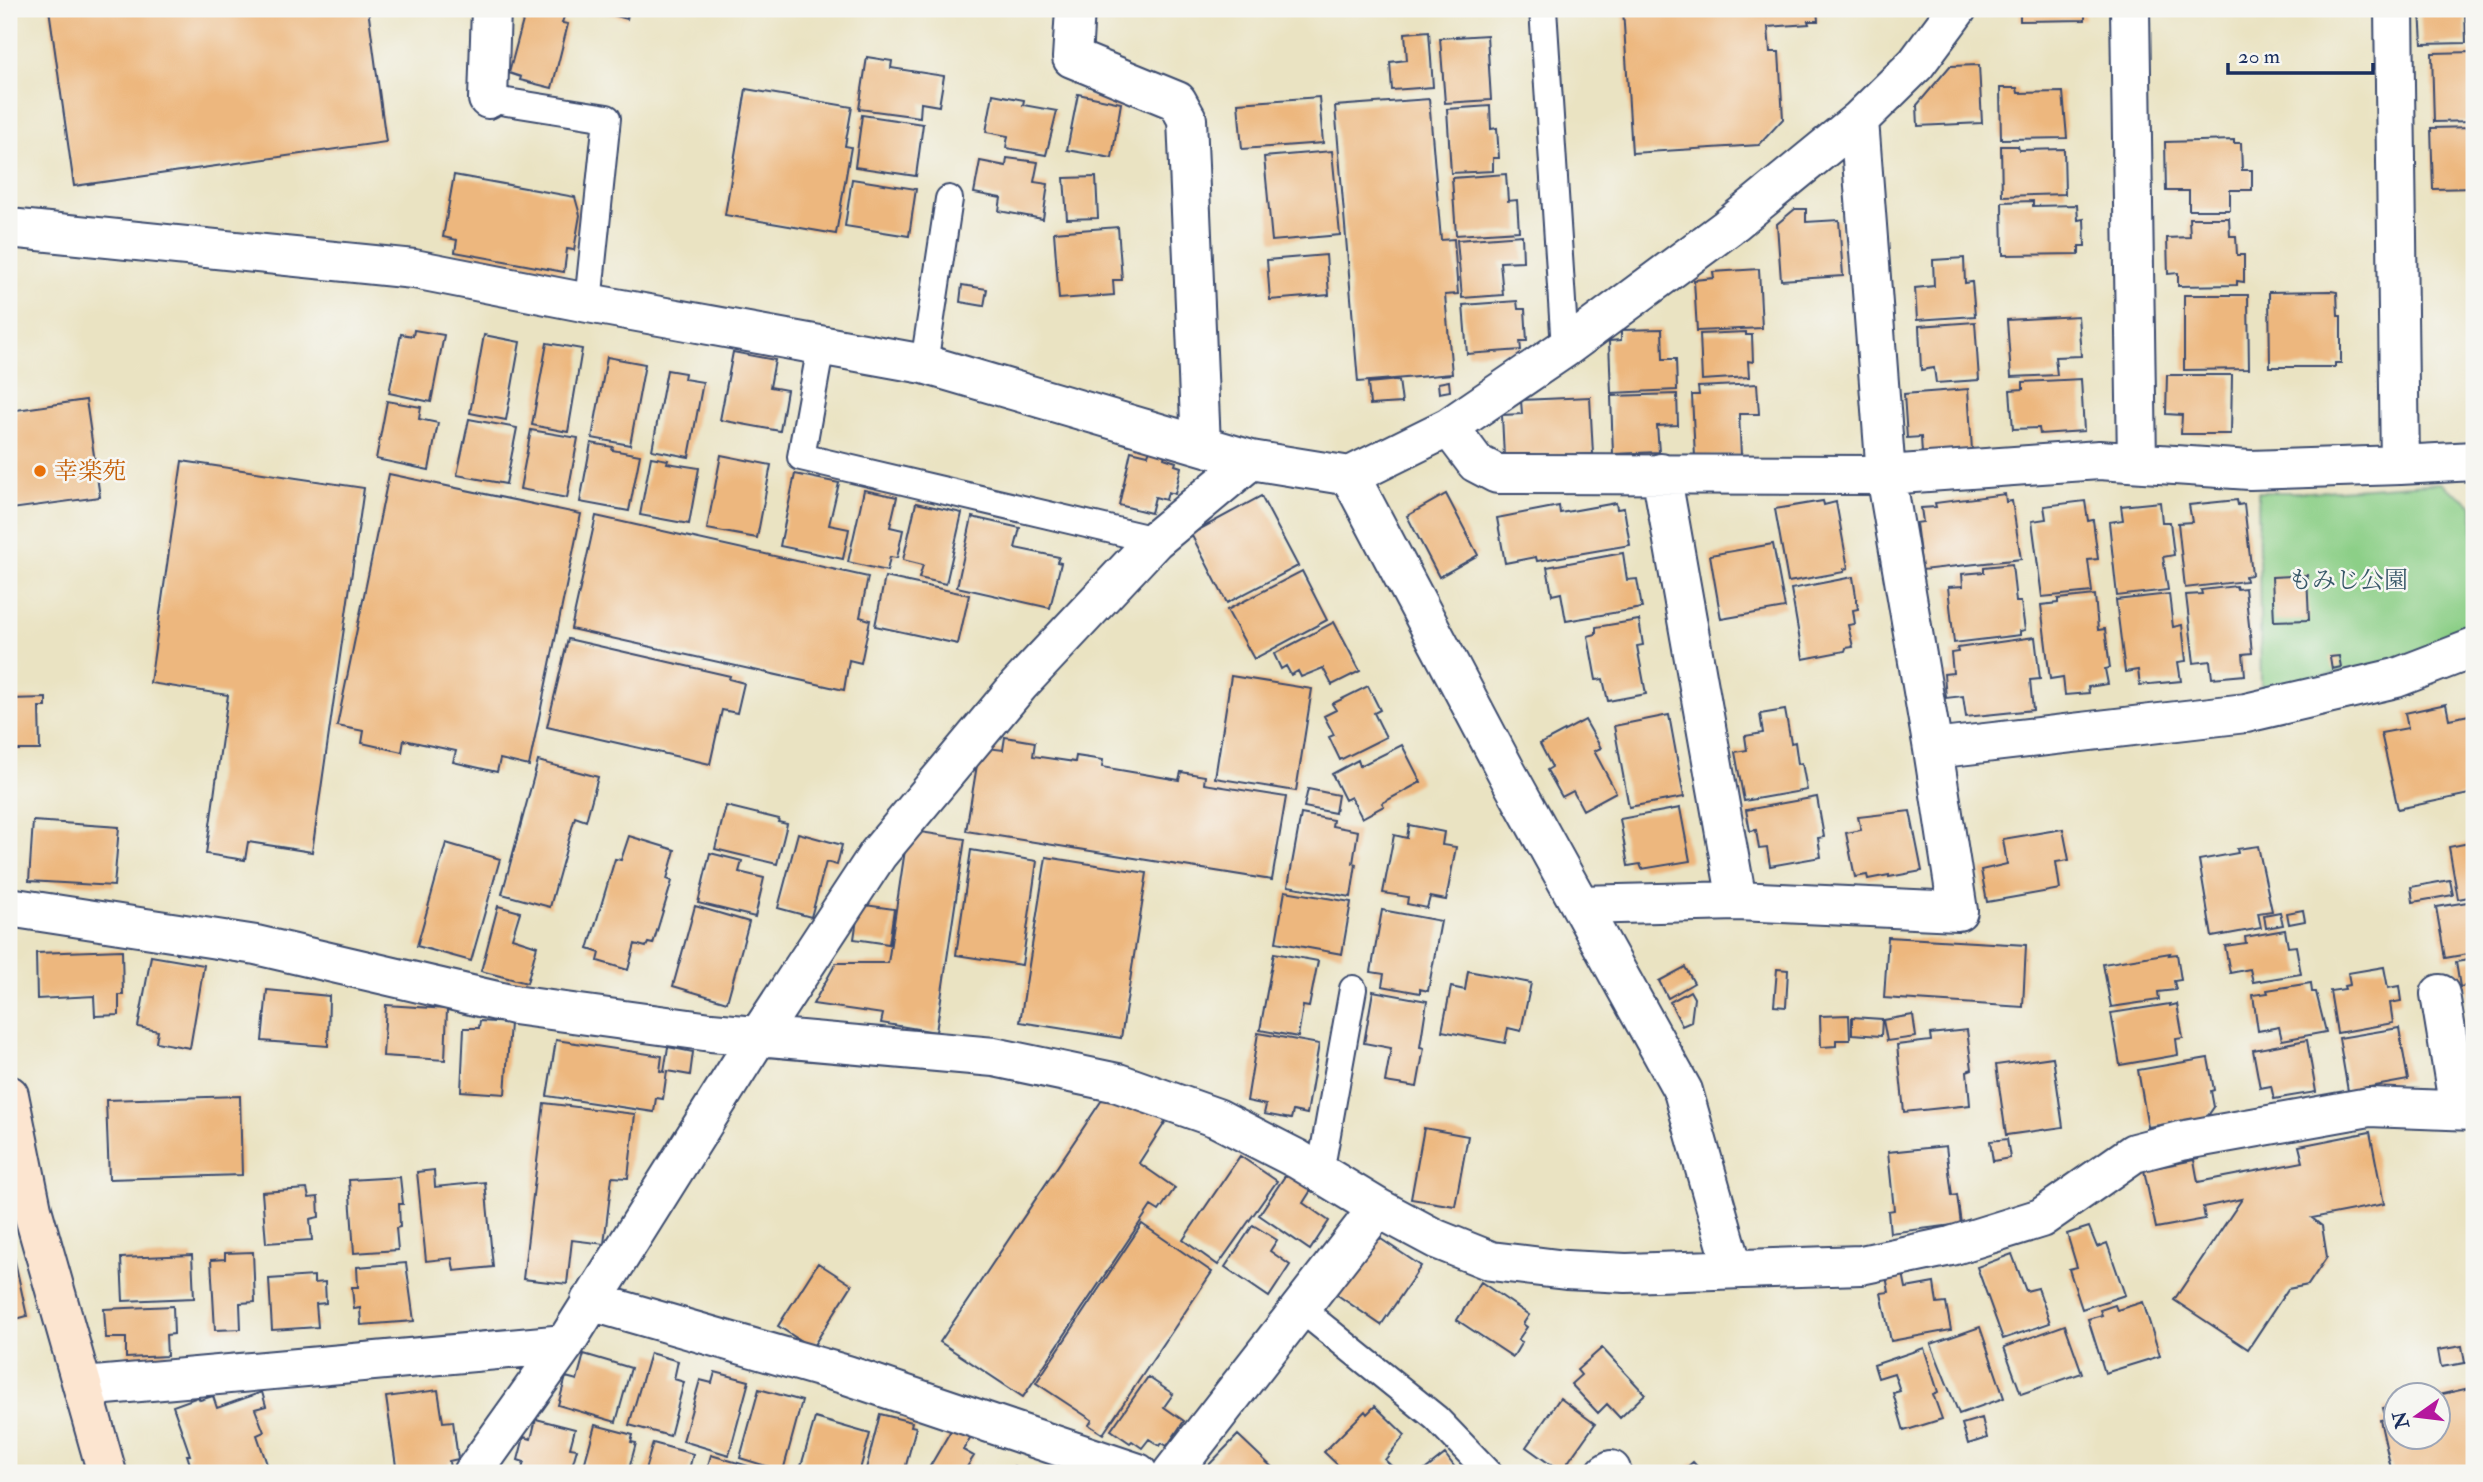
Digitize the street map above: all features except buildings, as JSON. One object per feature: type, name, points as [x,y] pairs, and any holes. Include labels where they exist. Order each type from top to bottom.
[{"type":"street","points":[[488,99],[491,9]]},
{"type":"street","points":[[1075,9],[1072,58],[1177,101],[1186,119],[1201,445]]},
{"type":"street","points":[[9,228],[414,269],[924,364],[1251,460],[1350,476],[1449,426],[1565,348],[1727,228],[1859,120],[1916,64],[1957,9]]},
{"type":"street","points":[[2130,9],[2137,462]]},
{"type":"street","points":[[2394,9],[2400,465]]},
{"type":"street","points":[[1580,905],[1737,901],[1958,911],[1886,475],[1859,120]]},
{"type":"street","points":[[1449,426],[1476,463],[1497,474],[1886,475],[2099,460],[2249,470],[2474,461]]},
{"type":"street","points":[[473,1473],[565,1344],[759,1035],[878,854],[1019,685],[1154,540],[1251,460]]},
{"type":"street","points":[[1661,473],[1737,901]]},
{"type":"street","points":[[1350,476],[1683,1091],[1733,1268]]},
{"type":"street","points":[[1933,749],[2246,713],[2396,678],[2474,648]]},
{"type":"street","points":[[9,906],[256,946],[514,1005],[711,1032],[993,1057],[1118,1083],[1217,1118],[1436,1239],[1490,1261],[1566,1270],[1626,1273],[1861,1265],[1951,1246],[2041,1218],[2134,1153],[2180,1141],[2369,1107],[2467,1110],[2440,994]]},
{"type":"street","points":[[9,1095],[33,1209],[107,1473]]},
{"type":"street","points":[[1172,1473],[1378,1208]]},
{"type":"street","points":[[590,1301],[847,1375],[1138,1473]]},
{"type":"street","points":[[83,1387],[565,1344]]},
{"type":"lane","points":[[1543,9],[1565,348]]},
{"type":"lane","points":[[488,99],[607,118],[589,303]]},
{"type":"lane","points":[[924,364],[949,199]]},
{"type":"lane","points":[[821,346],[801,457],[1154,540]]},
{"type":"lane","points":[[1320,1173],[1353,989]]},
{"type":"lane","points":[[1301,1309],[1436,1418],[1489,1473]]},
{"type":"green space","name":"もみじ公園","points":[[2441,483],[2473,505],[2474,626],[2394,661],[2261,689],[2258,492],[2309,492]]},
{"type":"place","name":"幸楽苑","points":[[40,471]]}]
